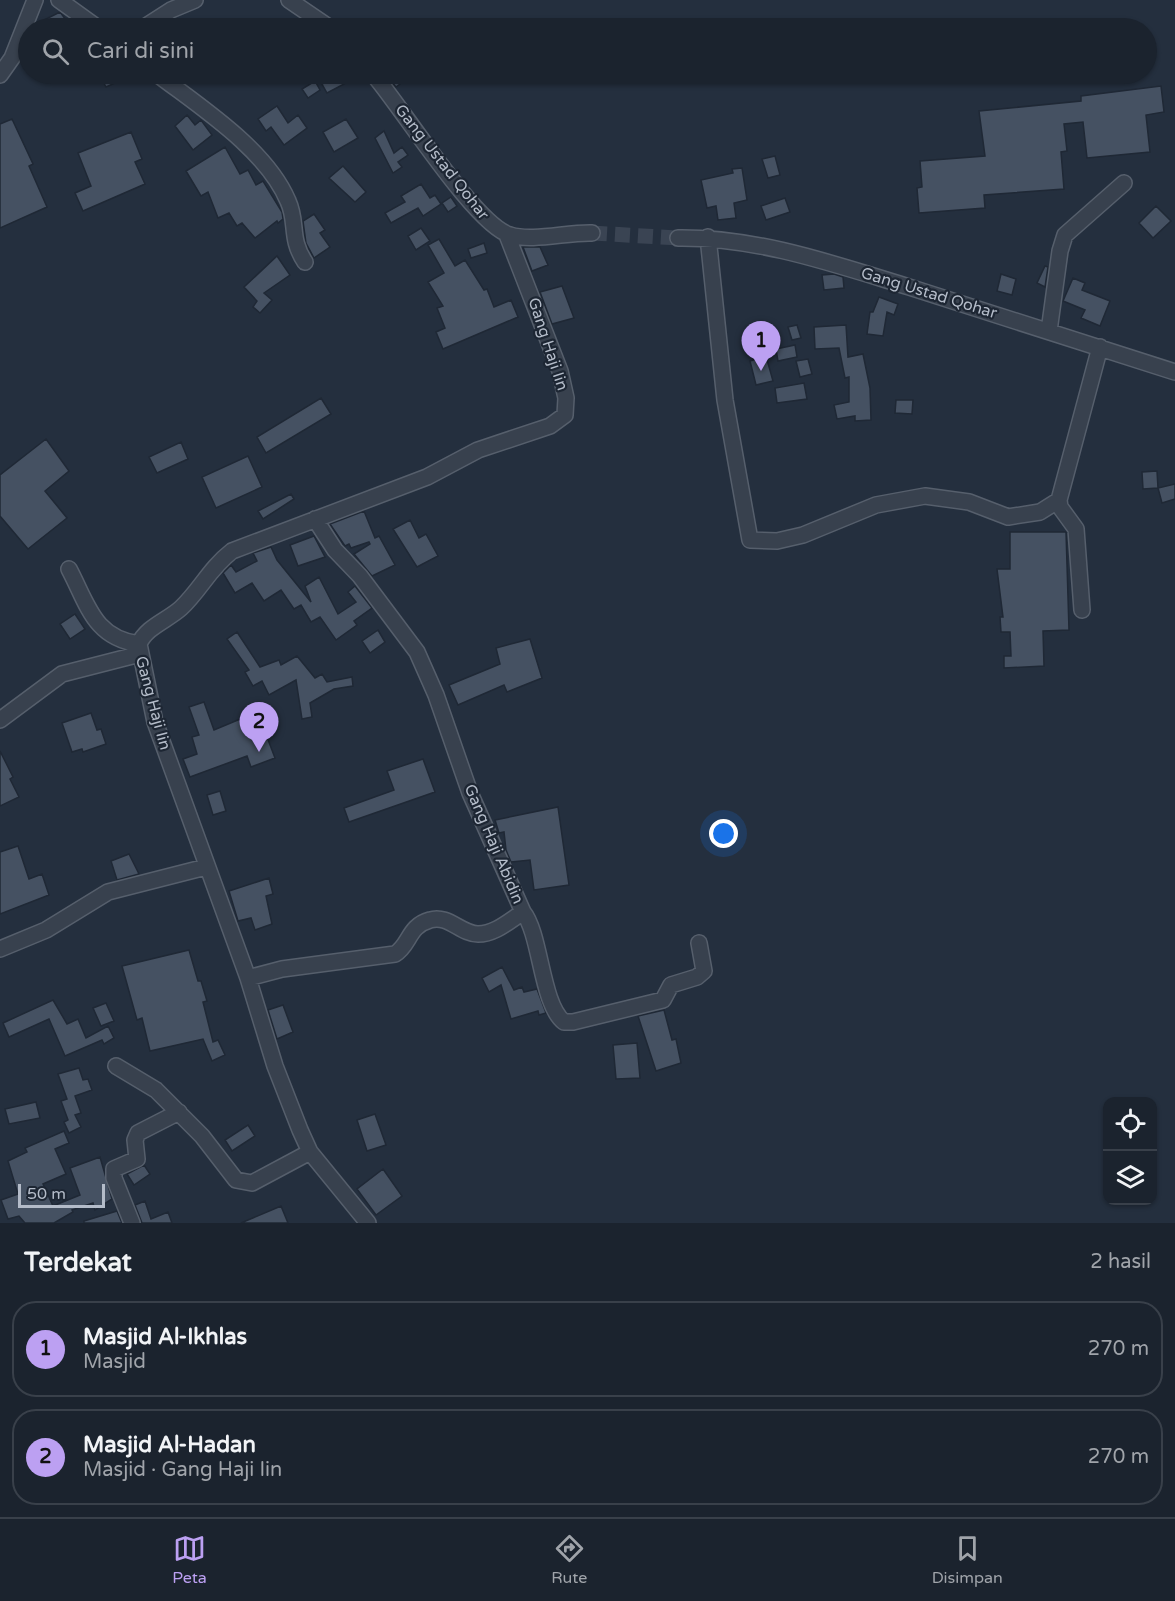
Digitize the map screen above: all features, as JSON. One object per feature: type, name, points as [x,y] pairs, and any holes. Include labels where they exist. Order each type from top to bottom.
[{"type":"street","points":[[27,18],[34,0]]},
{"type":"street","points":[[59,0],[84,18]]},
{"type":"street","points":[[159,18],[195,0]]},
{"type":"street","points":[[289,0],[315,18]]},
{"type":"street","points":[[0,75],[12,58],[18,42]]},
{"type":"street","points":[[171,84],[201,106],[268,169],[289,201],[295,245],[305,262]]},
{"type":"street","name":"Gang Ustad Qohar","points":[[381,84],[470,201],[484,217],[507,235]]},
{"type":"street","points":[[1049,331],[1060,250],[1065,235],[1124,183]]},
{"type":"street","points":[[507,235],[519,237],[572,232],[592,234]]},
{"type":"street","name":"Gang Haji Iin","points":[[368,1223],[310,1152],[275,1066],[248,978],[155,722],[139,649],[142,637],[180,609],[214,565],[232,551],[427,477],[478,450],[550,426],[565,415],[566,398],[560,371],[507,235]]},
{"type":"street","points":[[708,237],[725,400],[750,540],[777,541],[803,535],[876,506],[925,496],[969,502],[1008,517],[1040,512],[1059,500]]},
{"type":"street","name":"Gang Ustad Qohar","points":[[678,238],[708,237],[819,259],[1175,372]]},
{"type":"street","points":[[1082,610],[1076,529],[1060,507],[1059,500],[1100,347]]},
{"type":"street","name":"Gang Haji Abidin","points":[[248,978],[282,969],[395,954],[403,948],[410,932],[430,919],[445,920],[469,933],[479,934],[508,923],[523,912],[470,793],[436,695],[417,652],[360,576],[335,550],[315,519]]},
{"type":"street","points":[[69,569],[106,633],[139,649]]},
{"type":"street","points":[[0,720],[62,674],[139,649]]},
{"type":"street","points":[[0,950],[46,930],[108,892],[206,867]]},
{"type":"street","points":[[523,912],[531,925],[543,975],[556,1011],[564,1022],[658,1003],[666,996],[671,985],[697,977],[704,971],[699,943]]},
{"type":"street","points":[[116,1066],[156,1090],[179,1112],[228,1172],[243,1182],[252,1183],[310,1152]]},
{"type":"street","points":[[132,1223],[114,1178],[114,1169],[137,1159],[135,1140],[138,1133],[179,1112]]},
{"type":"building","points":[[60,12],[64,18],[48,18]]},
{"type":"building","points":[[310,84],[317,84],[320,90],[308,98],[302,89]]},
{"type":"building","points":[[322,84],[344,84],[327,93]]},
{"type":"building","points":[[1161,86],[1164,112],[1146,115],[1150,152],[1087,158],[1083,122],[1064,124],[1067,151],[1061,152],[1064,189],[984,195],[985,208],[919,213],[917,188],[922,187],[920,161],[985,156],[979,111],[1081,101],[1081,96]]},
{"type":"building","points":[[277,106],[288,123],[298,115],[307,128],[284,145],[271,127],[266,131],[258,119]]},
{"type":"building","points":[[187,115],[195,125],[201,120],[212,135],[193,150],[175,126]]},
{"type":"building","points":[[12,119],[33,164],[29,166],[47,207],[0,228],[0,124]]},
{"type":"building","points":[[346,119],[358,138],[334,152],[323,132]]},
{"type":"building","points":[[384,131],[394,153],[402,147],[408,155],[398,162],[402,167],[393,173],[375,138]]},
{"type":"building","points":[[131,132],[142,159],[135,162],[145,184],[83,211],[75,193],[91,186],[78,153]]},
{"type":"building","points":[[225,147],[240,174],[248,170],[256,185],[263,181],[282,212],[283,219],[255,238],[242,223],[237,226],[229,213],[218,218],[208,192],[201,196],[186,171]]},
{"type":"building","points":[[775,156],[780,175],[768,178],[762,159]]},
{"type":"building","points":[[343,166],[366,192],[355,202],[329,178]]},
{"type":"building","points":[[742,168],[747,200],[734,203],[736,218],[718,220],[716,206],[707,208],[701,180],[733,173],[732,169]]},
{"type":"building","points":[[421,184],[430,198],[435,195],[441,204],[423,216],[418,208],[391,223],[385,213],[405,202],[401,196]]},
{"type":"building","points":[[451,197],[457,206],[448,212],[442,203]]},
{"type":"building","points":[[785,198],[790,212],[766,220],[761,206]]},
{"type":"building","points":[[1156,206],[1171,221],[1153,238],[1139,223]]},
{"type":"building","points":[[314,214],[325,230],[320,233],[330,247],[314,258],[306,243],[303,221]]},
{"type":"building","points":[[421,228],[430,241],[416,250],[408,236]]},
{"type":"building","points":[[439,239],[455,266],[465,260],[484,290],[487,289],[494,307],[511,300],[518,317],[443,349],[436,332],[445,328],[437,308],[443,306],[428,282],[444,273],[428,245]]},
{"type":"building","points":[[484,243],[487,253],[471,258],[468,249]]},
{"type":"building","points":[[523,247],[540,247],[548,265],[532,271]]},
{"type":"building","points":[[277,256],[290,275],[264,293],[272,300],[260,313],[253,307],[257,301],[244,287]]},
{"type":"building","points":[[1045,266],[1048,267],[1045,287],[1037,283]]},
{"type":"building","points":[[834,274],[843,277],[844,288],[824,290],[822,275]]},
{"type":"building","points":[[1001,274],[1016,279],[1012,295],[997,291]]},
{"type":"building","points":[[1073,278],[1085,283],[1082,290],[1110,301],[1100,326],[1081,318],[1085,310],[1063,301]]},
{"type":"building","points":[[562,286],[574,318],[552,324],[540,292]]},
{"type":"building","points":[[879,297],[898,304],[894,315],[887,312],[883,336],[867,334],[870,312],[873,312]]},
{"type":"building","points":[[797,325],[801,338],[792,340],[788,327]]},
{"type":"building","points":[[846,325],[848,357],[863,354],[870,388],[871,420],[855,421],[855,416],[837,419],[834,405],[849,402],[849,377],[845,378],[839,348],[815,349],[814,327]]},
{"type":"building","points":[[795,345],[797,357],[778,361],[776,349]]},
{"type":"building","points":[[766,356],[773,381],[756,385],[750,361]]},
{"type":"building","points":[[808,359],[812,374],[800,377],[796,361]]},
{"type":"building","points":[[804,383],[807,399],[777,403],[775,388]]},
{"type":"building","points":[[321,398],[331,414],[266,453],[257,437]]},
{"type":"building","points":[[896,400],[913,400],[912,414],[895,413]]},
{"type":"building","points":[[46,439],[69,471],[45,491],[67,518],[28,549],[0,516],[0,475]]},
{"type":"building","points":[[181,442],[188,459],[157,473],[149,457]]},
{"type":"building","points":[[248,456],[262,487],[216,508],[202,477]]},
{"type":"building","points":[[1157,471],[1158,488],[1143,489],[1142,472]]},
{"type":"building","points":[[1175,484],[1175,499],[1162,503],[1158,488]]},
{"type":"building","points":[[291,494],[294,499],[263,519],[258,511]]},
{"type":"building","points":[[364,511],[375,538],[379,536],[395,565],[372,576],[354,554],[370,544],[369,542],[351,548],[349,544],[345,546],[330,524]]},
{"type":"building","points":[[410,520],[419,538],[426,534],[438,556],[417,567],[393,529]]},
{"type":"building","points":[[1010,532],[1066,532],[1069,630],[1043,631],[1044,666],[1004,668],[1004,656],[1011,656],[1010,632],[1001,632],[1000,617],[1003,617],[997,569],[1010,569]]},
{"type":"building","points":[[314,536],[325,557],[298,566],[290,545]]},
{"type":"building","points":[[271,547],[277,560],[311,602],[305,586],[319,577],[338,614],[356,602],[348,592],[355,586],[372,608],[354,621],[357,625],[336,640],[320,617],[311,622],[301,605],[294,609],[281,590],[264,601],[252,583],[235,593],[223,573],[231,565],[236,572],[257,561],[253,553]]},
{"type":"building","points":[[75,614],[85,629],[70,639],[60,624]]},
{"type":"building","points":[[378,630],[385,642],[370,653],[362,641]]},
{"type":"building","points":[[237,632],[260,667],[279,660],[281,665],[297,656],[315,678],[322,674],[327,682],[352,677],[353,686],[334,689],[310,703],[312,717],[302,719],[296,680],[269,695],[262,681],[253,686],[245,672],[249,670],[227,639]]},
{"type":"building","points":[[530,639],[542,678],[507,692],[504,685],[458,705],[449,685],[500,664],[496,648]]},
{"type":"building","points":[[204,702],[214,730],[245,717],[256,741],[267,737],[275,758],[251,767],[247,756],[190,777],[183,759],[197,754],[192,737],[199,735],[189,707]]},
{"type":"building","points":[[91,713],[97,730],[101,729],[106,744],[83,752],[82,749],[72,752],[62,723]]},
{"type":"building","points":[[0,751],[13,777],[10,779],[19,797],[0,806]]},
{"type":"building","points":[[423,759],[435,792],[349,822],[344,808],[394,790],[387,771]]},
{"type":"building","points":[[220,791],[226,811],[213,815],[207,795]]},
{"type":"building","points":[[558,807],[569,885],[534,890],[530,860],[511,862],[506,850],[504,832],[499,833],[495,820]]},
{"type":"building","points":[[18,846],[29,879],[42,874],[49,895],[0,914],[0,852]]},
{"type":"building","points":[[129,854],[139,874],[117,880],[111,861]]},
{"type":"building","points":[[269,878],[273,894],[266,896],[272,924],[255,930],[251,918],[238,921],[229,891]]},
{"type":"building","points":[[189,950],[198,981],[201,981],[207,1001],[203,1002],[213,1042],[218,1040],[225,1055],[212,1061],[203,1039],[150,1051],[142,1018],[137,1020],[122,966]]},
{"type":"building","points":[[502,967],[514,990],[522,987],[524,992],[537,989],[546,1013],[539,1015],[538,1011],[511,1019],[501,985],[489,992],[482,978]]},
{"type":"building","points":[[53,1000],[67,1024],[78,1019],[86,1038],[108,1026],[114,1038],[104,1044],[102,1040],[65,1056],[49,1019],[9,1037],[3,1023]]},
{"type":"building","points":[[106,1003],[114,1021],[101,1026],[93,1008]]},
{"type":"building","points":[[283,1005],[293,1032],[277,1039],[268,1010]]},
{"type":"building","points":[[664,1010],[672,1040],[676,1039],[681,1063],[656,1071],[638,1016]]},
{"type":"building","points":[[637,1043],[640,1078],[616,1079],[613,1045]]},
{"type":"building","points":[[79,1068],[83,1080],[88,1079],[92,1090],[75,1096],[81,1113],[75,1115],[81,1127],[69,1133],[64,1122],[68,1120],[61,1101],[67,1099],[58,1074]]},
{"type":"building","points":[[36,1102],[40,1118],[9,1124],[5,1109]]},
{"type":"building","points":[[375,1114],[386,1145],[367,1151],[357,1120]]},
{"type":"building","points":[[248,1125],[255,1136],[232,1151],[225,1140]]},
{"type":"building","points":[[64,1131],[69,1143],[55,1149],[66,1174],[43,1184],[53,1206],[80,1195],[70,1168],[100,1157],[112,1199],[95,1210],[93,1203],[72,1210],[73,1212],[54,1223],[25,1223],[19,1216],[8,1219],[1,1200],[18,1194],[8,1161],[27,1152],[25,1148]]},
{"type":"building","points":[[144,1165],[150,1174],[134,1185],[127,1174]]},
{"type":"building","points":[[383,1169],[402,1196],[376,1215],[357,1189]]},
{"type":"building","points":[[145,1201],[151,1219],[168,1212],[172,1223],[142,1223],[135,1205]]},
{"type":"building","points":[[281,1206],[288,1223],[241,1223]]},
{"type":"building","points":[[117,1211],[122,1223],[84,1223],[84,1221]]},
{"type":"tunnel","points":[[592,233],[678,238]]},
{"type":"place","name":"Masjid Al-Ikhlas","points":[[761,371]]},
{"type":"place","name":"Masjid Al-Hadan","points":[[259,752]]}]
